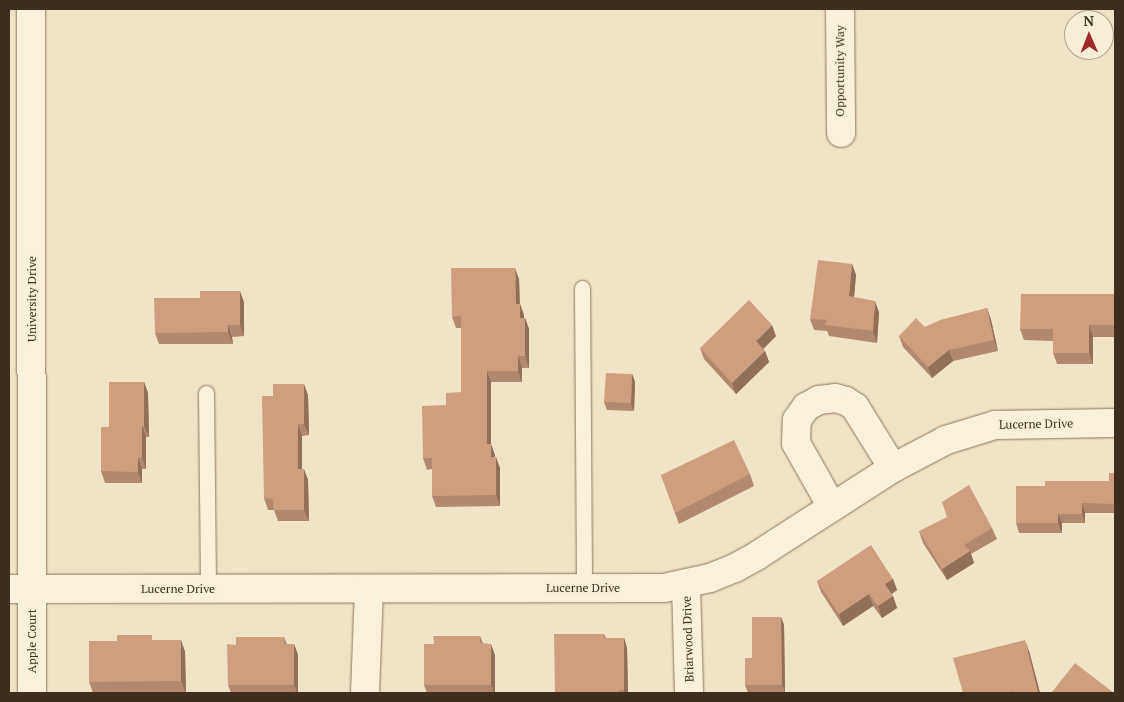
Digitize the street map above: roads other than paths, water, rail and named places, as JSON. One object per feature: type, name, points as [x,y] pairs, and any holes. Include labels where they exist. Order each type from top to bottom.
[{"type":"street","name":"University Drive","points":[[20,589],[31,9]]},
{"type":"street","name":"Opportunity Way","points":[[840,9],[841,133]]},
{"type":"street","points":[[832,507],[796,443],[795,429],[797,420],[806,408],[819,400],[835,398],[846,401],[855,408],[893,468]]},
{"type":"street","name":"Lucerne Drive","points":[[20,589],[664,588],[710,578],[758,555],[893,468],[946,440],[995,425],[1115,423]]},
{"type":"street","name":"Briarwood Drive","points":[[686,584],[689,693]]},
{"type":"street","name":"Apple Court","points":[[20,589],[32,693]]},
{"type":"street","points":[[366,693],[369,589]]},
{"type":"lane","points":[[582,288],[584,588]]},
{"type":"lane","points":[[206,392],[208,590]]}]
